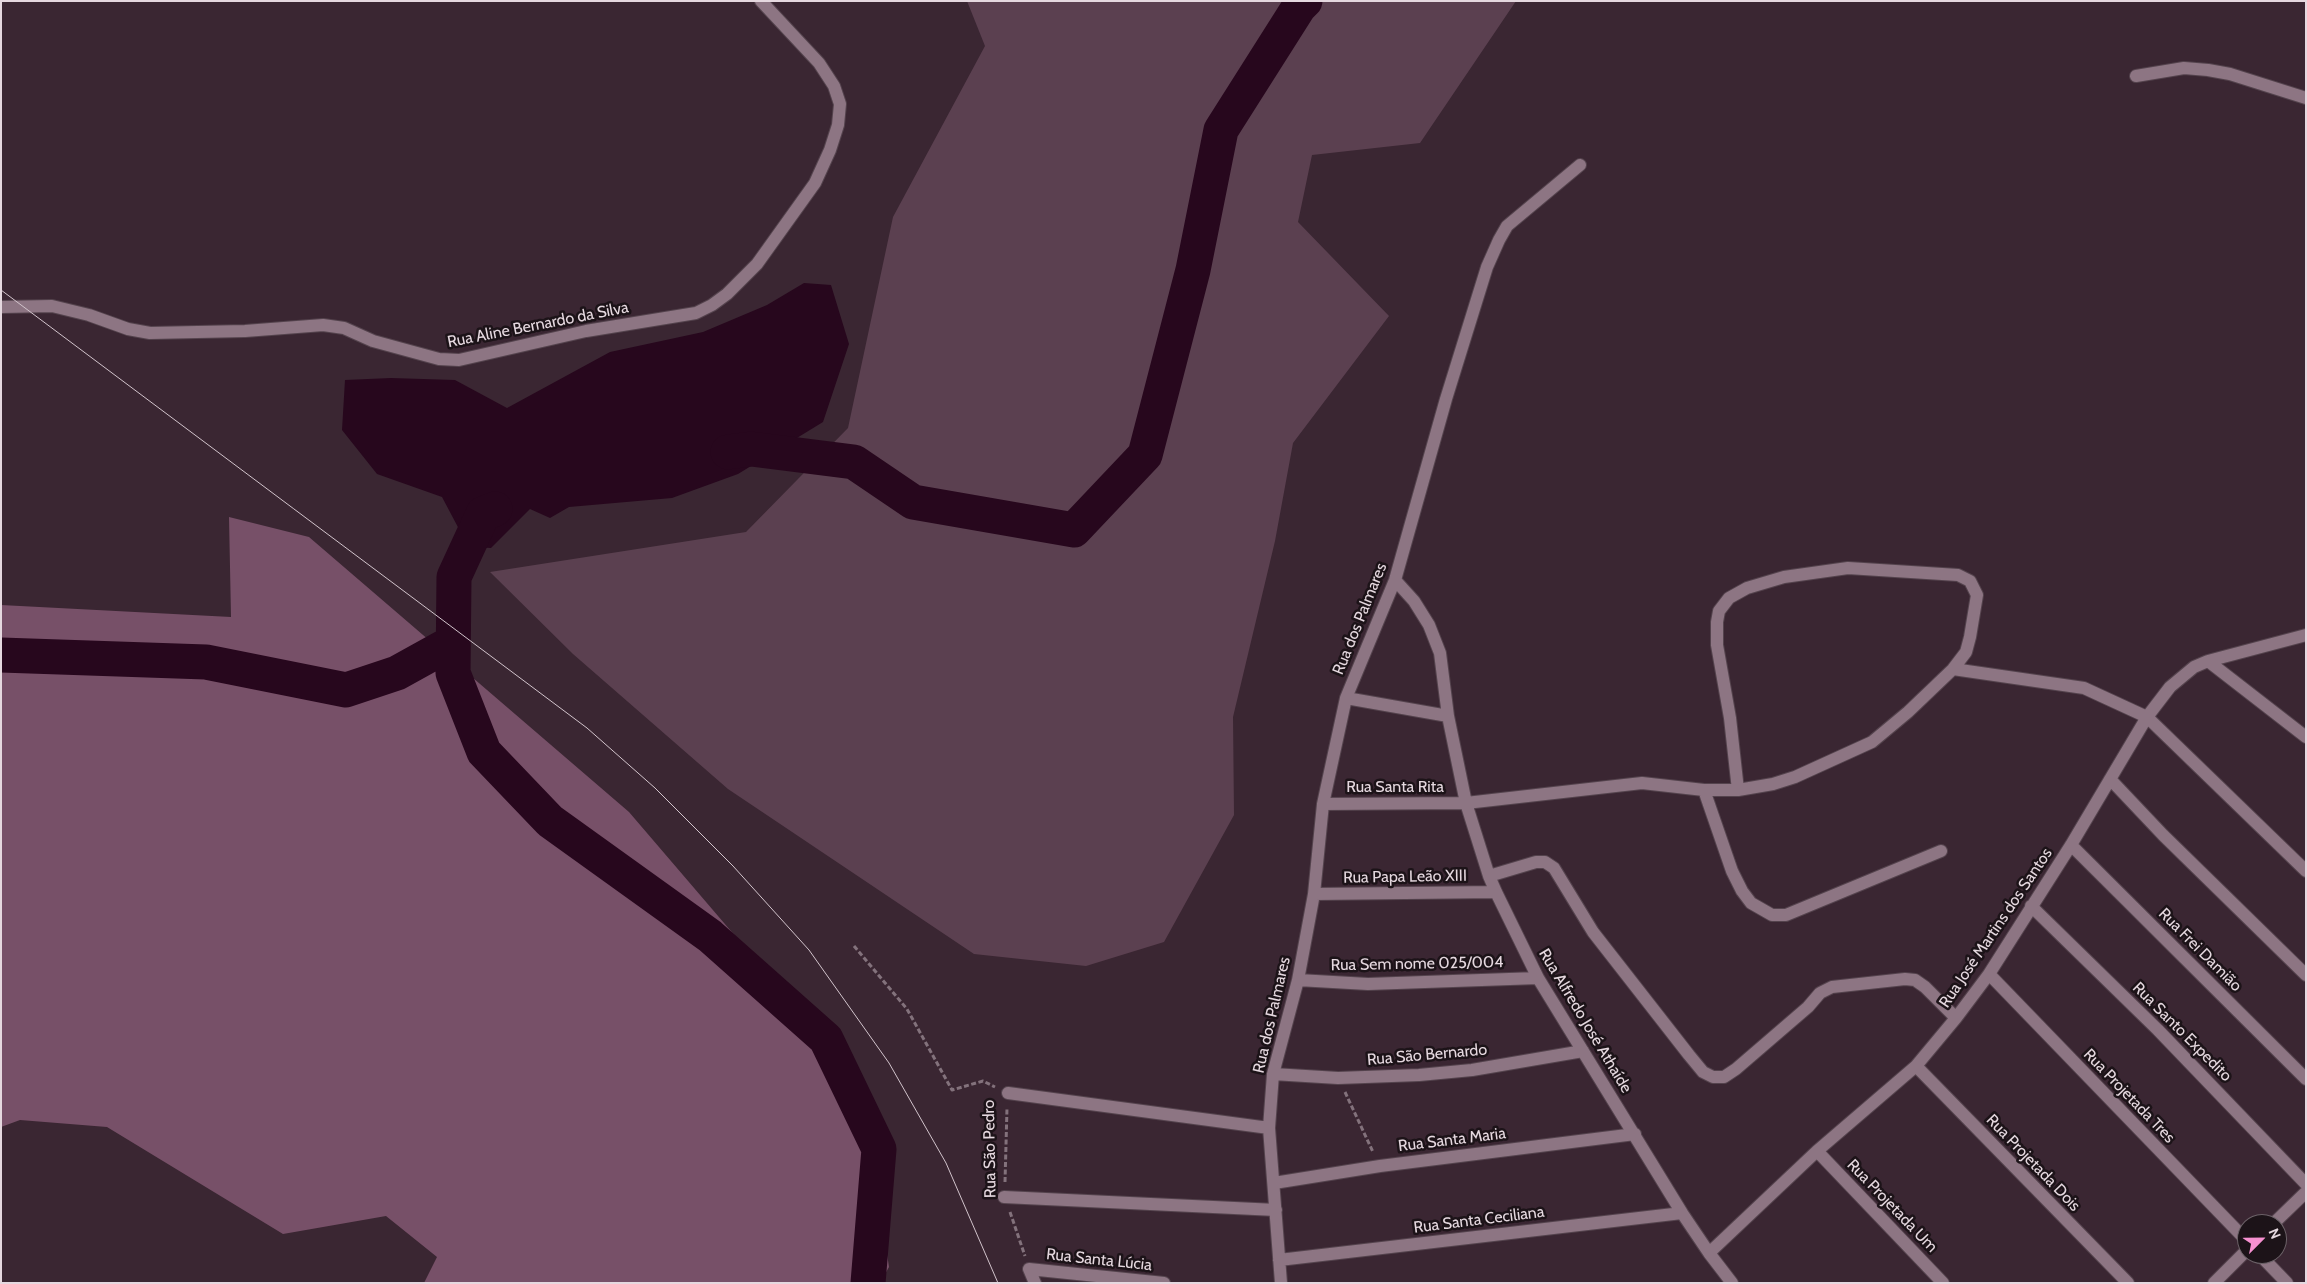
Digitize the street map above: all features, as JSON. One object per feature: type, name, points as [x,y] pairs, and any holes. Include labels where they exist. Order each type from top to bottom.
[{"type":"street","name":"Rua Aline Bernardo da Silva","points":[[1,307],[52,306],[89,315],[128,329],[150,333],[244,331],[323,325],[344,328],[373,341],[431,357],[459,360],[586,330],[696,313],[712,305],[727,294],[757,264],[777,238],[815,183],[830,150],[838,125],[840,104],[834,86],[819,63],[761,1]]},
{"type":"street","points":[[2136,76],[2184,68],[2208,70],[2230,74],[2306,98]]},
{"type":"street","name":"Rua dos Palmares","points":[[1281,1283],[1269,1128],[1273,1074],[1298,980],[1314,894],[1323,804],[1346,698],[1395,580],[1446,399],[1487,267],[1507,226],[1580,165]]},
{"type":"street","name":"Rua Santa Rita","points":[[1323,804],[1466,803],[1642,782],[1704,790],[1738,790],[1773,784],[1795,777],[1872,742],[1908,712],[1953,668],[1966,652],[1977,595],[1970,580],[1958,575],[1848,568],[1784,577],[1747,588],[1729,598],[1719,610],[1717,645],[1730,718],[1738,790]]},
{"type":"street","name":"Rua Alfredo José Athaíde","points":[[1395,580],[1414,601],[1429,626],[1440,653],[1448,716],[1466,803],[1489,876],[1496,892],[1538,978],[1682,1213],[1718,1266],[1732,1283]]},
{"type":"street","name":"Rua José Martins dos Santos","points":[[1709,1253],[1817,1151],[1916,1066],[1956,1018],[1988,974],[2071,845],[2147,717],[2170,687],[2185,673],[2208,661],[2306,635]]},
{"type":"street","points":[[2208,661],[2306,737]]},
{"type":"street","points":[[1953,668],[2084,688],[2147,717],[2306,871]]},
{"type":"street","points":[[1346,698],[1448,716]]},
{"type":"street","points":[[2110,779],[2163,835],[2306,975]]},
{"type":"street","points":[[1704,790],[1732,871],[1742,891],[1751,903],[1772,915],[1786,914],[1941,851]]},
{"type":"street","name":"Rua Frei Damião","points":[[2071,845],[2306,1079]]},
{"type":"street","points":[[1489,876],[1536,862],[1545,862],[1554,868],[1593,932],[1703,1072],[1713,1077],[1724,1077],[1736,1069],[1808,1007],[1820,993],[1832,987],[1905,978],[1915,980],[1925,987],[1956,1018]]},
{"type":"street","name":"Rua Papa Leão XIII","points":[[1314,894],[1496,892]]},
{"type":"street","name":"Rua Santo Expedito","points":[[2032,906],[2158,1030],[2306,1184]]},
{"type":"street","name":"Rua Projetada Tres","points":[[1988,974],[2237,1231]]},
{"type":"street","name":"Rua Sem nome 025/004","points":[[1298,980],[1368,984],[1538,978]]},
{"type":"street","name":"Rua São Bernardo","points":[[1273,1074],[1338,1078],[1419,1075],[1472,1070],[1583,1051]]},
{"type":"street","name":"Rua Projetada Dois","points":[[1916,1066],[2128,1283]]},
{"type":"street","points":[[1008,1094],[1269,1128]]},
{"type":"street","name":"Rua Santa Maria","points":[[1274,1183],[1380,1166],[1635,1134]]},
{"type":"street","name":"Rua Projetada Um","points":[[1817,1151],[1943,1283]]},
{"type":"street","points":[[2283,1214],[2306,1192]]},
{"type":"street","points":[[1004,1197],[1276,1210]]},
{"type":"street","name":"Rua Santa Ceciliana","points":[[1279,1260],[1682,1213]]},
{"type":"street","points":[[2214,1283],[2237,1260]]},
{"type":"street","points":[[2269,1264],[2287,1283]]},
{"type":"street","points":[[1029,1269],[1035,1283]]},
{"type":"street","name":"Rua Santa Lúcia","points":[[1029,1269],[1164,1283]]},
{"type":"path","name":"Rua São Pedro","points":[[854,946],[907,1009],[952,1090],[983,1081],[1008,1094],[1004,1197],[1029,1269]]},
{"type":"path","points":[[1338,1078],[1380,1166]]},
{"type":"shaded area","points":[[967,1],[1516,1],[1420,143],[1312,155],[1298,222],[1389,316],[1293,443],[1275,541],[1233,717],[1234,815],[1164,942],[1086,966],[974,954],[728,789],[573,654],[490,572],[746,532],[848,428],[893,217],[985,46]]},
{"type":"shaded area","points":[[804,283],[831,285],[849,344],[823,422],[738,474],[672,498],[569,507],[550,518],[530,509],[491,548],[455,546],[460,531],[442,497],[377,474],[342,430],[345,380],[391,378],[455,380],[507,408],[610,352],[703,332],[767,305]]},
{"type":"shaded area","points":[[229,517],[309,537],[629,812],[861,1083],[889,1267],[880,1283],[424,1283],[437,1257],[386,1216],[283,1234],[107,1127],[20,1120],[1,1127],[1,605],[231,617]]},
{"type":"waterway","points":[[728,452],[751,449],[854,462],[913,502],[1074,530],[1145,455],[1193,270],[1221,130],[1299,7],[1305,1]]},
{"type":"waterway","points":[[495,509],[483,514],[454,577],[453,673],[484,752],[550,821],[710,936],[826,1039],[879,1149],[868,1283]]},
{"type":"waterway","points":[[1,655],[206,662],[346,690],[397,673],[453,642]]},
{"type":"tram line","points":[[1,290],[587,728],[655,788],[733,866],[809,950],[889,1063],[946,1163],[998,1283]]}]
